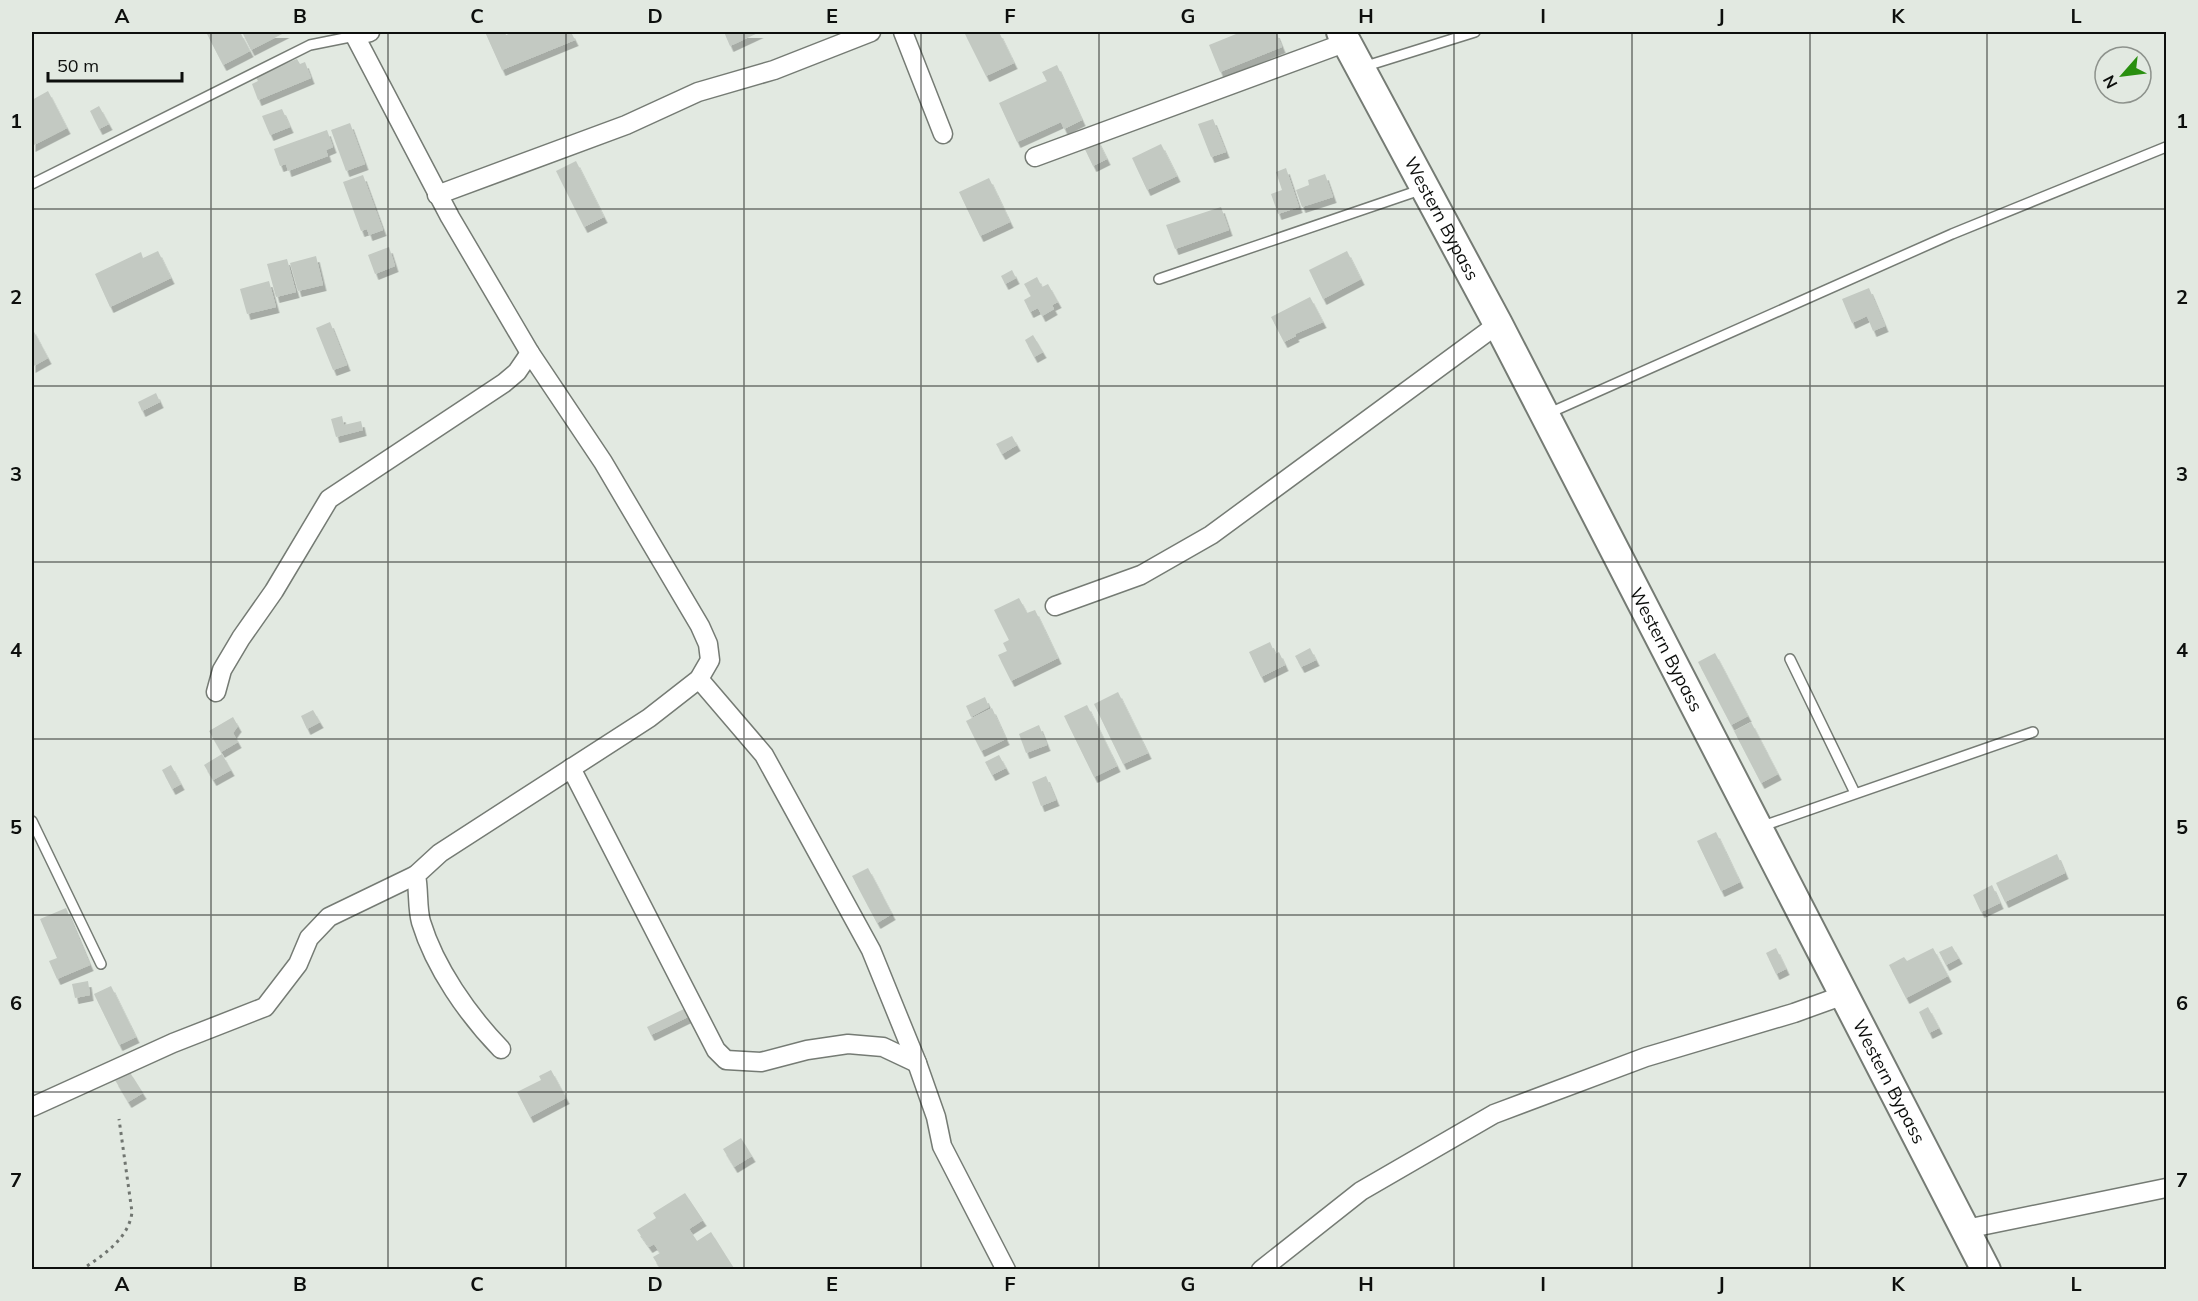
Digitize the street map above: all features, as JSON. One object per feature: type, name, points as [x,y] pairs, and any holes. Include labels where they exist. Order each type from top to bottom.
[{"type":"main road","name":"Western Bypass","points":[[1344,37],[1498,324],[1986,1269]]},
{"type":"street","points":[[437,195],[626,125],[699,92],[774,70],[871,32]]},
{"type":"street","points":[[903,32],[943,134]]},
{"type":"street","points":[[32,1107],[183,1038],[265,1007],[298,964],[309,938],[329,917],[417,875],[440,854],[649,718],[699,679],[710,660],[708,644],[700,626],[603,462],[530,353],[437,195],[362,34]]},
{"type":"street","points":[[1035,157],[1344,37]]},
{"type":"street","points":[[1055,606],[1141,574],[1211,535],[1498,324]]},
{"type":"street","points":[[216,692],[222,670],[236,646],[274,591],[329,499],[504,383],[517,372],[530,353]]},
{"type":"street","points":[[699,679],[764,755],[871,950],[917,1063],[936,1117],[942,1146],[1006,1269]]},
{"type":"street","points":[[571,768],[716,1050],[726,1060],[761,1062],[807,1050],[848,1044],[883,1047],[917,1063]]},
{"type":"street","points":[[417,875],[420,919],[429,943],[472,1019],[501,1049]]},
{"type":"street","points":[[1261,1269],[1361,1191],[1494,1114],[1646,1057],[1794,1013],[1844,994]]},
{"type":"street","points":[[1966,1229],[2166,1188]]},
{"type":"lane","points":[[1360,68],[1475,32]]},
{"type":"lane","points":[[32,184],[310,45],[362,34]]},
{"type":"lane","points":[[1545,415],[1952,234],[2166,147]]},
{"type":"lane","points":[[1160,279],[1425,188]]},
{"type":"lane","points":[[1790,659],[1855,793]]},
{"type":"lane","points":[[1757,827],[2033,732]]},
{"type":"lane","points":[[32,821],[101,964]]},
{"type":"path","points":[[81,1269],[122,1237],[130,1224],[132,1212],[119,1119]]},
{"type":"building","points":[[206,32],[240,32],[250,51],[223,65]]},
{"type":"building","points":[[242,32],[286,32],[251,50]]},
{"type":"building","points":[[485,32],[505,32],[506,35],[514,32],[571,32],[575,40],[502,70]]},
{"type":"building","points":[[724,32],[760,32],[730,46]]},
{"type":"building","points":[[964,32],[999,32],[1014,63],[986,76]]},
{"type":"building","points":[[1241,32],[1276,32],[1282,47],[1220,72],[1209,45]]},
{"type":"building","points":[[297,59],[300,64],[305,62],[311,78],[258,100],[252,84],[258,81],[255,76]]},
{"type":"building","points":[[1057,65],[1082,120],[1064,129],[1061,122],[1017,142],[999,103],[1047,81],[1042,72]]},
{"type":"building","points":[[48,91],[67,128],[32,146],[32,100]]},
{"type":"building","points":[[99,106],[109,124],[99,129],[90,111]]},
{"type":"building","points":[[282,109],[290,127],[270,135],[262,116]]},
{"type":"building","points":[[1213,119],[1226,152],[1211,157],[1198,124]]},
{"type":"building","points":[[350,123],[365,164],[346,171],[331,130]]},
{"type":"building","points":[[327,130],[333,147],[326,150],[328,156],[288,171],[286,164],[280,166],[274,149]]},
{"type":"building","points":[[1096,137],[1107,159],[1093,166],[1082,143]]},
{"type":"building","points":[[1161,144],[1177,176],[1147,190],[1132,158]]},
{"type":"building","points":[[576,161],[604,217],[584,227],[556,171]]},
{"type":"building","points":[[1286,168],[1299,207],[1278,214],[1271,194],[1282,190],[1276,172]]},
{"type":"building","points":[[1325,174],[1333,197],[1302,207],[1296,190],[1309,185],[1308,180]]},
{"type":"building","points":[[363,175],[383,230],[369,235],[367,229],[361,231],[343,182]]},
{"type":"building","points":[[989,178],[1010,222],[980,236],[959,192]]},
{"type":"building","points":[[1221,207],[1229,230],[1175,249],[1166,225]]},
{"type":"building","points":[[389,247],[395,266],[375,274],[368,255]]},
{"type":"building","points":[[158,251],[171,278],[110,307],[95,274],[141,252],[143,258]]},
{"type":"building","points":[[1347,251],[1361,279],[1323,299],[1309,270]]},
{"type":"building","points":[[316,256],[323,285],[298,291],[290,263]]},
{"type":"building","points":[[287,259],[296,292],[276,297],[267,264]]},
{"type":"building","points":[[1012,270],[1016,278],[1005,284],[1001,276]]},
{"type":"building","points":[[1037,277],[1042,287],[1048,284],[1058,302],[1052,305],[1054,309],[1042,316],[1038,308],[1030,312],[1024,300],[1031,296],[1024,284]]},
{"type":"building","points":[[269,281],[276,307],[247,314],[240,289]]},
{"type":"building","points":[[1869,288],[1885,326],[1873,331],[1867,316],[1852,323],[1842,299]]},
{"type":"building","points":[[1310,297],[1323,322],[1295,334],[1296,336],[1284,342],[1271,317]]},
{"type":"building","points":[[330,322],[347,365],[333,370],[316,328]]},
{"type":"building","points":[[32,328],[48,358],[32,367]]},
{"type":"building","points":[[1033,335],[1043,352],[1034,357],[1025,340]]},
{"type":"building","points":[[156,393],[160,402],[142,411],[138,402]]},
{"type":"building","points":[[342,416],[344,425],[361,421],[363,430],[336,437],[331,419]]},
{"type":"building","points":[[1012,436],[1017,445],[1002,454],[996,444]]},
{"type":"building","points":[[1019,598],[1027,613],[1035,610],[1058,658],[1011,681],[998,655],[1007,651],[1003,643],[1009,640],[994,610]]},
{"type":"building","points":[[1270,642],[1275,654],[1279,652],[1285,665],[1261,677],[1249,652]]},
{"type":"building","points":[[1310,648],[1316,660],[1301,667],[1295,656]]},
{"type":"building","points":[[1715,653],[1748,716],[1731,725],[1698,662]]},
{"type":"building","points":[[1118,692],[1148,753],[1123,764],[1094,704]]},
{"type":"building","points":[[985,697],[989,707],[971,717],[966,706]]},
{"type":"building","points":[[1087,705],[1117,766],[1094,777],[1064,716]]},
{"type":"building","points":[[992,708],[1006,739],[981,751],[966,721]]},
{"type":"building","points":[[313,710],[320,722],[307,729],[301,716]]},
{"type":"building","points":[[233,717],[238,726],[233,733],[238,742],[221,752],[209,731]]},
{"type":"building","points":[[1751,722],[1778,774],[1761,783],[1734,731]]},
{"type":"building","points":[[1039,725],[1047,745],[1026,753],[1019,734]]},
{"type":"building","points":[[222,754],[231,770],[213,780],[204,765]]},
{"type":"building","points":[[999,755],[1006,768],[992,775],[985,762]]},
{"type":"building","points":[[171,765],[181,784],[172,789],[162,770]]},
{"type":"building","points":[[1046,776],[1056,800],[1041,806],[1032,782]]},
{"type":"building","points":[[1716,832],[1740,882],[1721,891],[1697,841]]},
{"type":"building","points":[[2057,854],[2065,873],[2005,902],[1996,883]]},
{"type":"building","points":[[868,868],[892,914],[877,923],[852,876]]},
{"type":"building","points":[[1992,885],[2000,903],[1981,912],[1973,895]]},
{"type":"building","points":[[66,908],[90,965],[57,979],[49,961],[57,958],[40,919]]},
{"type":"building","points":[[1952,946],[1959,958],[1946,965],[1939,952]]},
{"type":"building","points":[[1776,948],[1786,969],[1776,974],[1766,953]]},
{"type":"building","points":[[1933,948],[1948,976],[1906,998],[1889,965],[1904,957],[1907,961]]},
{"type":"building","points":[[88,981],[90,995],[75,998],[72,984]]},
{"type":"building","points":[[111,986],[136,1037],[119,1045],[94,994]]},
{"type":"building","points":[[1928,1007],[1939,1028],[1929,1033],[1919,1012]]},
{"type":"building","points":[[684,1009],[688,1017],[651,1035],[647,1027]]},
{"type":"building","points":[[551,1070],[566,1098],[530,1117],[517,1092],[541,1080],[539,1076]]},
{"type":"building","points":[[129,1071],[143,1093],[128,1102],[115,1080]]},
{"type":"building","points":[[741,1138],[752,1156],[734,1167],[723,1149]]},
{"type":"building","points":[[685,1193],[703,1220],[689,1229],[697,1241],[711,1232],[735,1270],[661,1270],[653,1257],[660,1253],[654,1244],[649,1247],[637,1230],[656,1218],[653,1213]]}]
